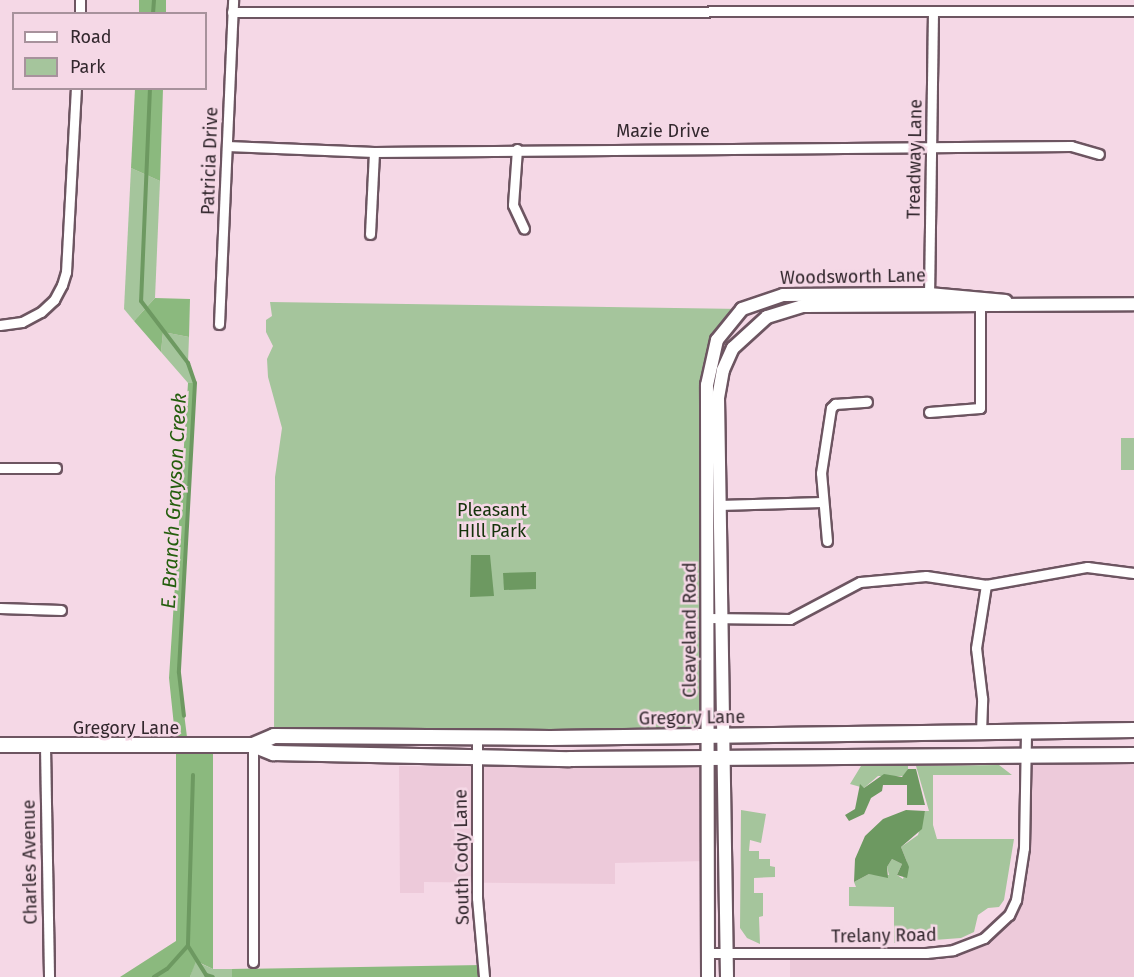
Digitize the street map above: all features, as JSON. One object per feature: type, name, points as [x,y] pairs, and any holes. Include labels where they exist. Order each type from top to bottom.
[{"type":"main road","name":"Gregory Lane","points":[[253,745],[274,736],[716,736],[1134,730]]},
{"type":"main road","name":"Gregory Lane","points":[[0,745],[253,745],[273,753],[477,758],[724,758],[1131,752]]},
{"type":"street","name":"Patricia Drive","points":[[219,324],[233,0]]},
{"type":"street","points":[[232,12],[1134,11]]},
{"type":"street","name":"Treadway Lane","points":[[928,299],[933,12]]},
{"type":"street","points":[[0,325],[22,322],[54,300],[66,272],[76,90]]},
{"type":"street","name":"Mazie Drive","points":[[227,146],[374,152],[1071,146],[1099,154]]},
{"type":"street","points":[[517,149],[513,204],[524,229]]},
{"type":"street","points":[[370,234],[374,152]]},
{"type":"street","name":"Woodsworth Lane","points":[[742,309],[783,295],[928,299],[980,307],[1022,304],[1134,304]]},
{"type":"street","name":"Woodsworth Lane","points":[[723,370],[733,348],[755,325],[786,309],[804,306],[983,296],[1022,304]]},
{"type":"street","points":[[929,411],[980,408],[980,307]]},
{"type":"street","points":[[742,309],[755,325]]},
{"type":"street","name":"Cleaveland Road","points":[[727,977],[724,758],[716,736],[707,618],[707,385],[711,355],[729,321],[742,309]]},
{"type":"street","name":"Cleaveland Road","points":[[708,977],[706,758],[716,736],[721,618],[718,398],[723,370]]},
{"type":"street","points":[[827,541],[821,472],[831,408],[835,404],[867,402]]},
{"type":"street","points":[[0,468],[56,468]]},
{"type":"street","points":[[719,505],[822,502]]},
{"type":"street","points":[[707,618],[790,619],[860,582],[926,576],[986,585],[1087,567],[1134,573]]},
{"type":"street","points":[[981,733],[982,698],[976,648],[986,585]]},
{"type":"street","points":[[0,608],[61,610]]},
{"type":"street","name":"Trelany Road","points":[[707,953],[926,953],[953,950],[984,938],[1009,915],[1016,900],[1024,848],[1026,732]]},
{"type":"street","name":"South Cody Lane","points":[[477,736],[477,898],[483,977]]},
{"type":"street","points":[[253,745],[253,962]]},
{"type":"street","name":"Charles Avenue","points":[[45,746],[49,977]]},
{"type":"shaded area","points":[[139,0],[166,0],[166,12],[139,12]]},
{"type":"shaded area","points":[[135,90],[163,90],[160,181],[131,168]]},
{"type":"shaded area","points":[[155,298],[190,299],[189,337],[163,332],[161,352],[134,321]]},
{"type":"shaded area","points":[[188,383],[195,383],[179,673],[188,745],[213,745],[213,969],[196,961],[190,977],[120,977],[176,941],[176,745],[169,678]]},
{"type":"shaded area","points":[[471,555],[490,555],[494,596],[470,597]]},
{"type":"shaded area","points":[[536,572],[536,589],[504,590],[503,573]]},
{"type":"shaded area","points":[[1025,755],[1134,755],[1134,977],[790,977],[790,953],[914,954],[965,946],[1009,915],[1020,878]]},
{"type":"shaded area","points":[[707,758],[706,861],[615,863],[615,884],[424,882],[424,893],[400,893],[399,766],[497,767],[570,759]]},
{"type":"shaded area","points":[[908,769],[916,769],[925,805],[907,805],[907,785],[883,785],[882,791],[871,798],[864,814],[849,821],[845,815],[855,809],[860,784],[864,788],[884,774],[902,777]]},
{"type":"shaded area","points":[[906,810],[925,811],[922,829],[901,847],[909,867],[907,878],[897,875],[902,864],[892,859],[887,867],[888,878],[869,874],[854,882],[855,859],[865,836],[883,819]]},
{"type":"shaded area","points":[[482,965],[484,977],[232,977],[232,969]]},
{"type":"green space","points":[[131,168],[160,181],[155,298],[134,321],[124,309]]},
{"type":"green space","name":"Pleasant HIll Park","points":[[270,302],[742,309],[711,355],[709,735],[274,736],[275,477],[282,428],[268,377],[267,359],[273,346],[266,332],[266,320],[272,316]]},
{"type":"green space","points":[[163,332],[189,337],[188,363],[195,383],[188,383],[161,352]]},
{"type":"green space","points":[[1121,438],[1134,438],[1134,470],[1121,470]]},
{"type":"green space","points":[[999,765],[1012,775],[933,775],[933,825],[937,839],[1014,839],[1004,900],[999,907],[988,908],[978,915],[974,932],[961,938],[894,943],[894,907],[849,906],[849,887],[856,887],[854,882],[869,874],[889,875],[887,867],[892,859],[902,864],[897,875],[903,879],[907,862],[901,847],[918,835],[925,811],[929,811],[916,766]]},
{"type":"green space","points":[[861,766],[908,766],[908,769],[906,776],[878,776],[864,788],[850,784]]},
{"type":"green space","points":[[741,810],[766,814],[761,843],[750,840],[749,851],[759,851],[759,859],[770,859],[770,866],[775,867],[775,877],[754,878],[754,893],[763,893],[763,916],[759,917],[760,944],[747,938],[740,928]]},
{"type":"green space","points":[[195,961],[213,969],[232,969],[232,977],[190,977]]},
{"type":"waterway","name":"E. Branch Grayson Creek","points":[[153,12],[154,0]]},
{"type":"waterway","name":"E. Branch Grayson Creek","points":[[150,90],[141,301],[188,363],[195,383],[179,673],[184,716]]},
{"type":"waterway","name":"E. Branch Grayson Creek","points":[[193,775],[188,946],[206,975],[213,977]]},
{"type":"waterway","points":[[154,977],[167,969],[188,946]]}]
